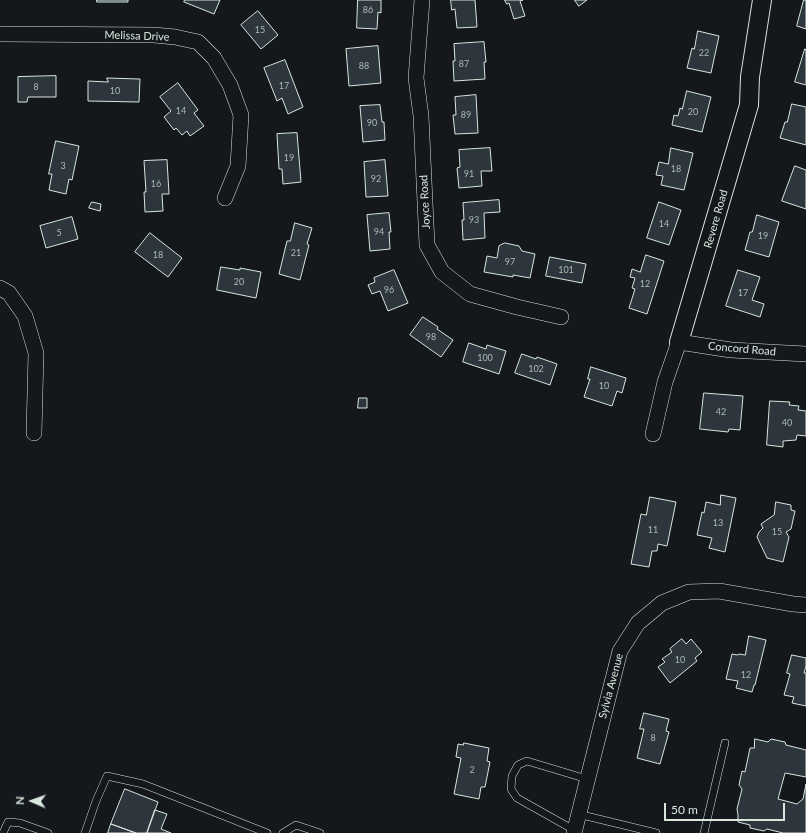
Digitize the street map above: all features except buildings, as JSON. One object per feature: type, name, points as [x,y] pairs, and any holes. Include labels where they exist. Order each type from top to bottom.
[{"type":"street","name":"Joyce Road","points":[[422,0],[416,78],[420,116],[427,245],[442,272],[470,294],[561,317]]},
{"type":"street","name":"Revere Road","points":[[652,434],[665,382],[679,342],[749,105],[750,77],[762,0]]},
{"type":"street","name":"Melissa Drive","points":[[0,34],[154,35],[175,37],[198,42],[214,58],[230,85],[241,115],[238,166],[225,198]]},
{"type":"street","points":[[0,288],[9,293],[25,316],[36,353],[34,433]]},
{"type":"street","name":"Concord Road","points":[[679,342],[731,350],[806,354]]},
{"type":"street","name":"Sylvia Avenue","points":[[574,831],[620,651],[638,624],[662,603],[689,592],[719,591],[806,605]]},
{"type":"lane","points":[[704,833],[726,743]]},
{"type":"lane","points":[[574,831],[517,798],[511,789],[512,776],[518,765],[527,761],[587,779]]},
{"type":"lane","points":[[84,833],[107,776],[142,784],[267,833]]},
{"type":"lane","points":[[578,814],[656,833]]},
{"type":"lane","points":[[3,833],[8,822],[20,823],[48,833]]},
{"type":"lane","points":[[283,833],[296,825],[320,833]]}]
